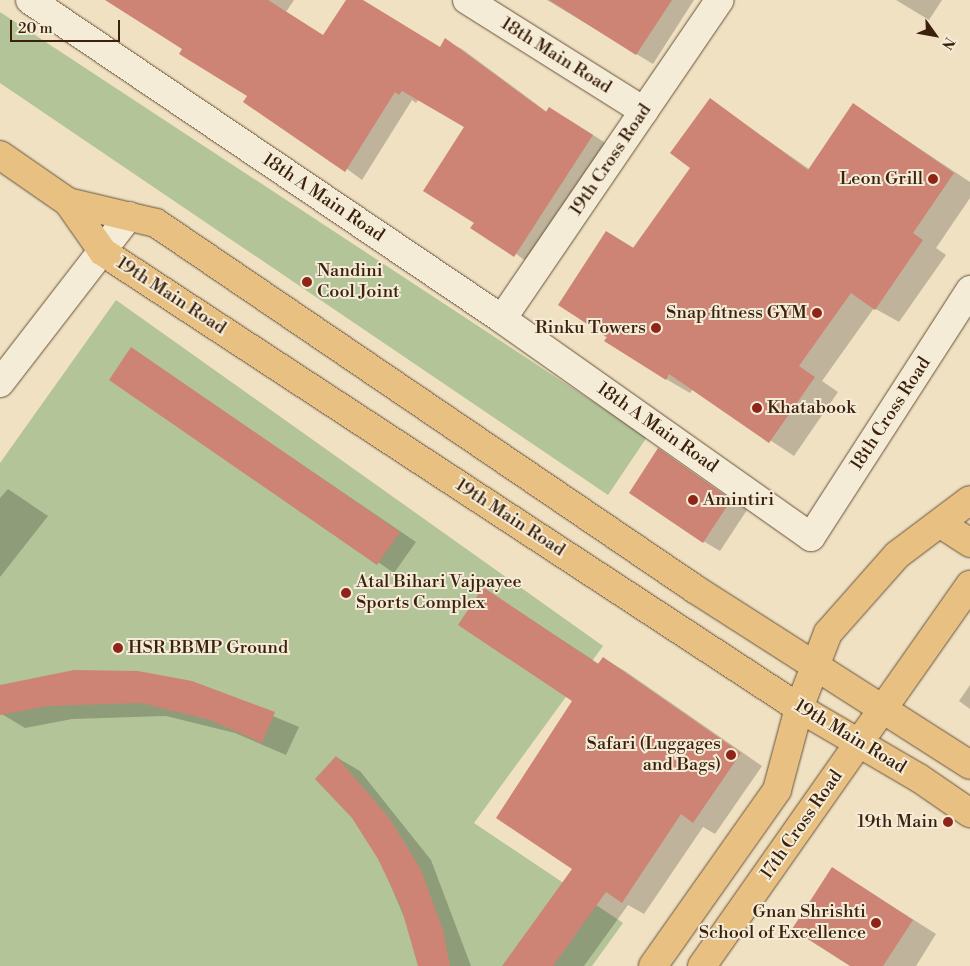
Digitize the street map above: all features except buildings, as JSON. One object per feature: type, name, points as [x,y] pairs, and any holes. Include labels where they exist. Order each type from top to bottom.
[{"type":"main road","name":"19th Main Road","points":[[0,155],[68,202],[103,252],[799,708],[857,745],[919,778],[970,813]]},
{"type":"main road","name":"19th Main Road","points":[[68,202],[156,223],[695,589],[815,663],[970,765]]},
{"type":"main road","points":[[653,966],[777,790],[799,708],[828,633],[897,555],[941,524],[970,500]]},
{"type":"main road","points":[[941,524],[970,543]]},
{"type":"main road","name":"17th Cross Road","points":[[702,966],[970,585]]},
{"type":"street","name":"18th A Main Road","points":[[30,0],[502,320],[811,537]]},
{"type":"street","name":"18th Main Road","points":[[467,0],[644,111]]},
{"type":"street","name":"19th Cross Road","points":[[502,320],[720,0]]},
{"type":"street","points":[[0,383],[103,252],[128,216]]},
{"type":"street","name":"18th Cross Road","points":[[811,537],[970,290]]},
{"type":"green space","points":[[0,12],[647,437],[608,495],[0,83]]},
{"type":"green space","points":[[116,300],[603,646],[474,823],[623,923],[592,966],[0,966],[0,463]]},
{"type":"place","name":"Leon Grill","points":[[933,179]]},
{"type":"place","name":"Nandini Cool Joint","points":[[307,282]]},
{"type":"place","name":"Snap fitness GYM","points":[[817,313]]},
{"type":"place","name":"Rinku Towers","points":[[656,328]]},
{"type":"place","name":"Khatabook","points":[[757,408]]},
{"type":"place","name":"Amintiri","points":[[693,500]]},
{"type":"place","name":"Atal Bihari Vajpayee Sports Complex","points":[[346,593]]},
{"type":"place","name":"HSR BBMP Ground","points":[[118,648]]},
{"type":"place","name":"Safari (Luggages and Bags)","points":[[731,755]]},
{"type":"place","name":"19th Main","points":[[948,822]]},
{"type":"place","name":"Gnan Shrishti School of Excellence","points":[[876,923]]}]
